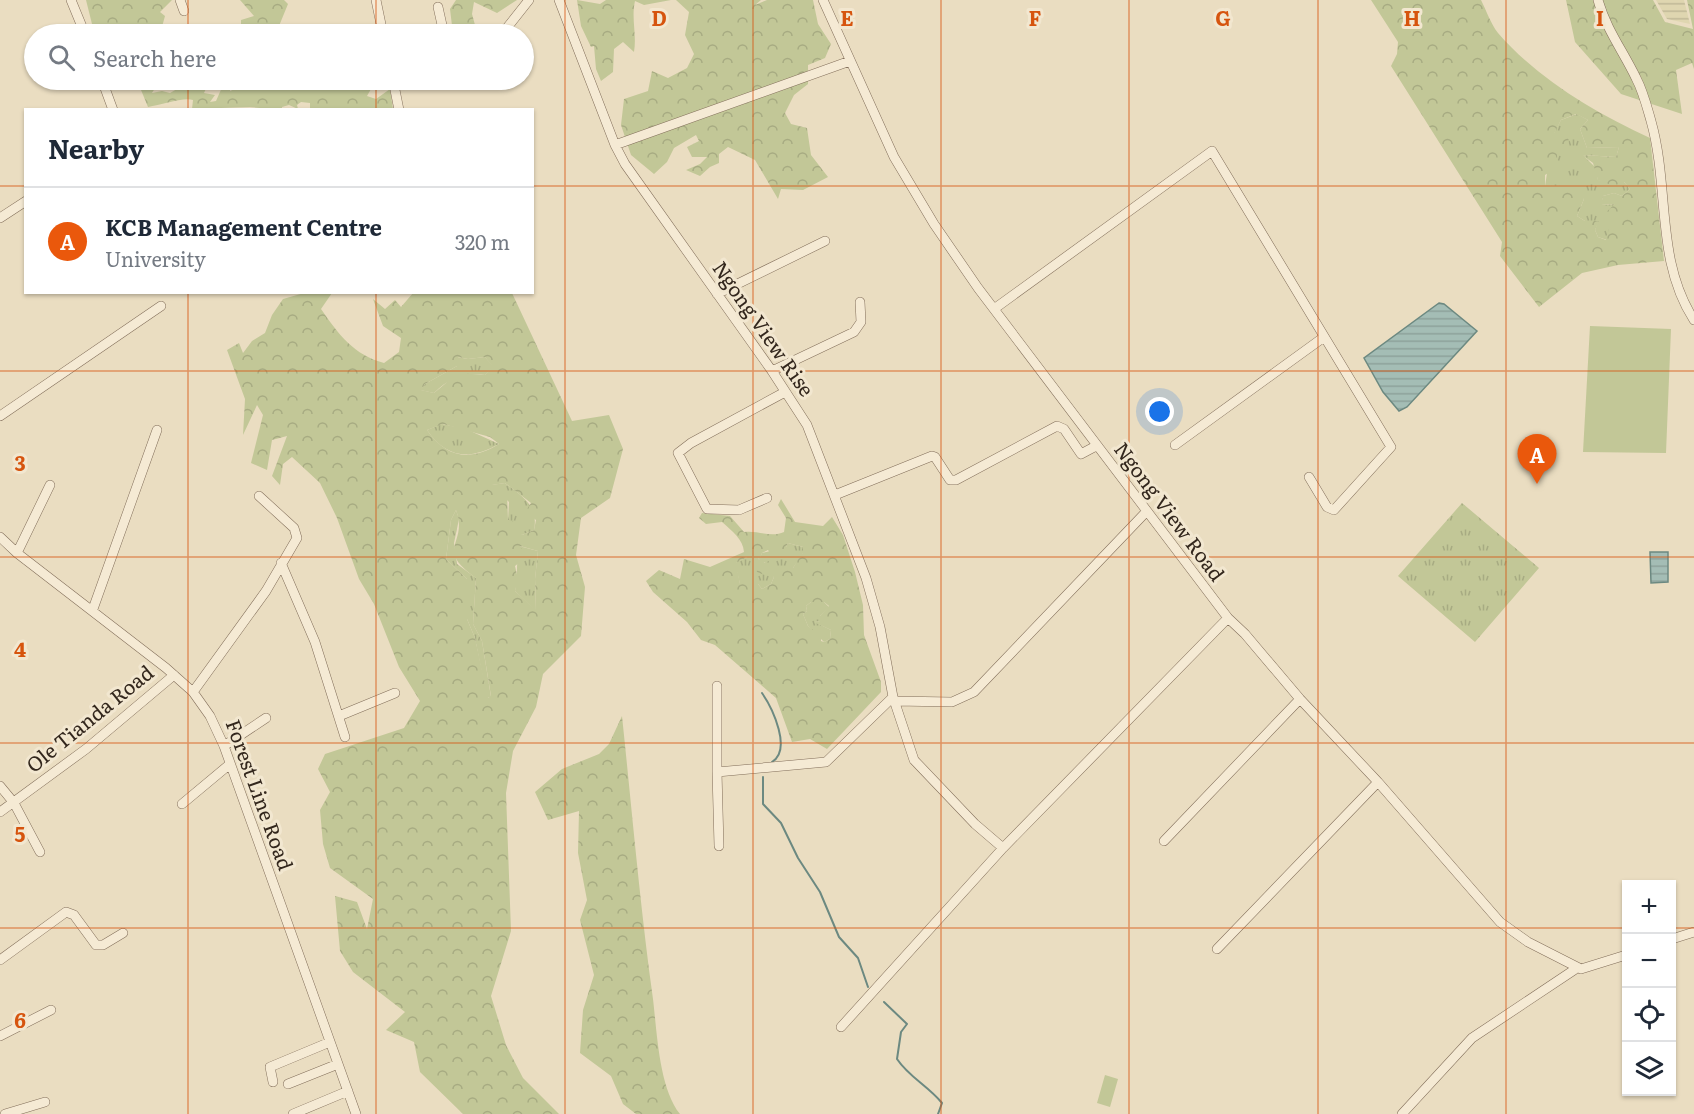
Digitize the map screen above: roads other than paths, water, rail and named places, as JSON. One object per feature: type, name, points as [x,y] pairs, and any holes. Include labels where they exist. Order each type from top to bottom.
[{"type":"street","points":[[71,0],[81,24]]},
{"type":"street","points":[[180,0],[184,11]]},
{"type":"street","points":[[376,0],[381,24]]},
{"type":"street","points":[[510,24],[529,0]]},
{"type":"street","name":"Ngong View Rise","points":[[559,0],[615,145],[625,164],[772,371],[807,425],[866,578],[880,627],[894,699],[914,760],[975,824],[1003,848]]},
{"type":"street","name":"Ngong View Road","points":[[823,0],[904,176],[944,239],[1096,446],[1228,618],[1245,634],[1300,699],[1378,783],[1500,922],[1528,942],[1577,970]]},
{"type":"street","points":[[1598,0],[1603,19],[1637,80],[1651,123],[1661,172],[1666,236],[1672,274],[1682,302],[1694,320]]},
{"type":"street","points":[[438,7],[442,24]]},
{"type":"street","points":[[615,145],[850,60]]},
{"type":"street","points":[[106,90],[112,108]]},
{"type":"street","points":[[395,90],[399,108]]},
{"type":"street","points":[[994,309],[1212,151],[1392,447],[1334,510],[1327,507],[1309,477]]},
{"type":"street","points":[[0,218],[24,202]]},
{"type":"street","points":[[717,294],[825,241]]},
{"type":"street","points":[[772,371],[858,329],[861,322],[860,302]]},
{"type":"street","points":[[0,416],[161,306]]},
{"type":"street","points":[[1175,445],[1324,337]]},
{"type":"street","points":[[768,498],[739,510],[707,509],[678,453],[691,443],[785,392]]},
{"type":"street","points":[[835,495],[932,456],[936,457],[950,480],[956,480],[1057,426],[1064,429],[1081,454],[1096,446]]},
{"type":"street","points":[[93,609],[157,430]]},
{"type":"street","points":[[17,553],[50,484]]},
{"type":"street","points":[[193,692],[266,591],[297,538],[297,533],[259,496]]},
{"type":"street","points":[[717,772],[822,764],[894,699],[952,702],[974,692],[1146,512]]},
{"type":"street","name":"Forest Line Road","points":[[0,537],[17,553],[93,609],[174,675],[193,692],[210,716],[225,746],[356,1114]]},
{"type":"street","points":[[281,563],[315,642],[345,736]]},
{"type":"street","points":[[841,1027],[1003,848],[1228,618]]},
{"type":"street","name":"Ole Tianda Road","points":[[0,812],[86,749],[174,675]]},
{"type":"street","points":[[717,686],[719,846]]},
{"type":"street","points":[[339,716],[395,693]]},
{"type":"street","points":[[1164,841],[1300,699]]},
{"type":"street","points":[[225,746],[266,718]]},
{"type":"street","points":[[182,804],[230,764]]},
{"type":"street","points":[[1217,949],[1378,783]]},
{"type":"street","points":[[0,786],[14,803],[40,852]]},
{"type":"street","points":[[0,960],[66,912],[74,915],[96,945],[104,945],[123,933]]},
{"type":"street","points":[[1676,937],[1694,932]]},
{"type":"street","points":[[1402,1114],[1472,1038],[1577,970],[1622,956]]},
{"type":"street","points":[[0,1036],[51,1010]]},
{"type":"street","points":[[273,1082],[270,1067],[330,1042]]},
{"type":"street","points":[[288,1084],[338,1064]]},
{"type":"street","points":[[293,1114],[348,1091]]},
{"type":"street","points":[[5,1114],[45,1102]]},
{"type":"water","points":[[1439,303],[1444,304],[1477,331],[1407,407],[1399,411],[1383,392],[1364,358]]},
{"type":"water","points":[[1650,552],[1668,552],[1668,582],[1651,583]]},
{"type":"waterway","points":[[762,693],[771,709],[781,739],[778,756],[772,762]]},
{"type":"waterway","points":[[763,777],[763,804],[781,823],[798,858],[820,892],[839,937],[858,958],[868,987]]},
{"type":"waterway","points":[[884,1002],[907,1024],[901,1032],[897,1059],[942,1103],[938,1114]]},
{"type":"place","name":"KCB Management Centre","points":[[1537,484]]}]
